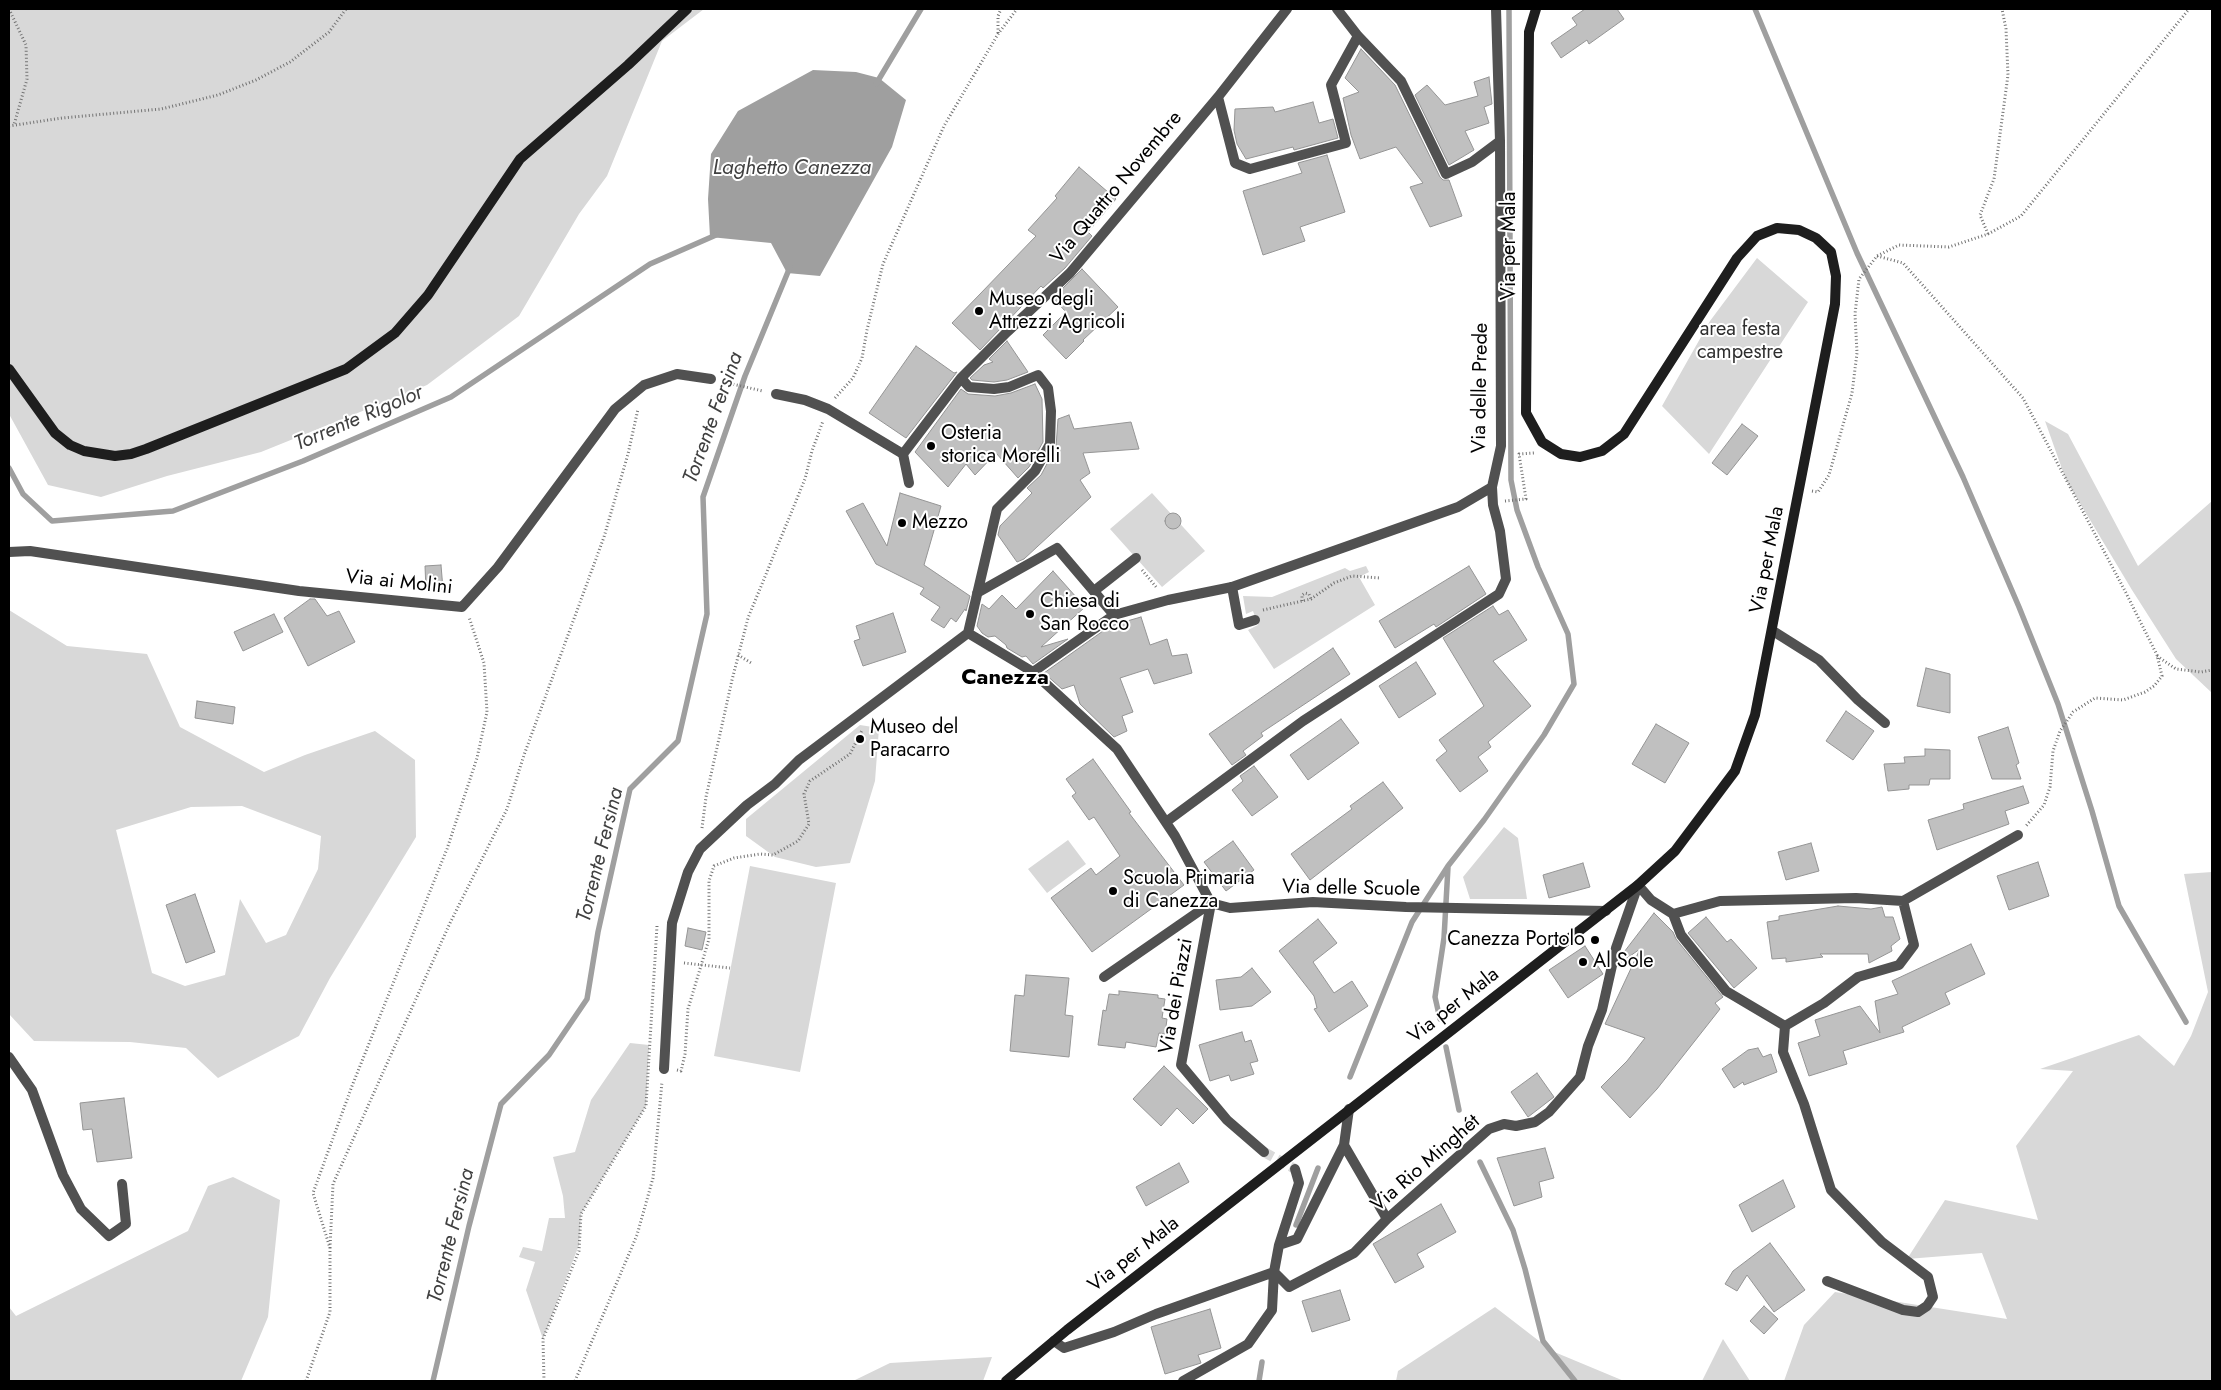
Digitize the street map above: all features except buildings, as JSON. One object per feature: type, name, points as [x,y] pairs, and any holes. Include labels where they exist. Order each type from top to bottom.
[{"type":"main road","points":[[9,369],[55,433],[70,445],[84,451],[115,456],[131,454],[146,449],[346,369],[395,333],[428,295],[520,159],[628,65],[687,9]]},
{"type":"main road","name":"Via per Mala","points":[[1006,1381],[1054,1341],[1349,1109],[1606,911],[1675,851],[1735,771],[1755,714],[1773,631],[1835,304],[1836,276],[1831,252],[1816,238],[1799,230],[1777,228],[1757,236],[1738,258],[1624,434],[1602,451],[1580,457],[1561,454],[1542,442],[1526,413],[1529,32],[1536,9]]},
{"type":"street","name":"Via Quattro Novembre","points":[[903,454],[961,378],[1070,273],[1218,97],[1287,9]]},
{"type":"street","points":[[1337,9],[1358,36],[1401,81],[1446,174],[1472,162],[1500,141]]},
{"type":"street","name":"Via delle Prede","points":[[1166,822],[1303,721],[1500,594],[1506,579],[1500,531],[1492,505],[1492,488],[1501,446],[1500,141],[1496,9]]},
{"type":"street","points":[[1218,97],[1235,163],[1250,169],[1346,143],[1331,85],[1358,36]]},
{"type":"street","name":"Via ai Molini","points":[[9,552],[30,551],[299,591],[462,607],[498,568],[615,410],[644,385],[677,374],[711,379]]},
{"type":"street","points":[[664,1069],[672,923],[688,872],[700,849],[747,805],[775,784],[799,760],[859,713],[872,707],[968,633],[997,509],[1035,471],[1050,444],[1051,411],[1048,388],[1038,375],[1009,387],[994,389],[970,387],[961,378]]},
{"type":"street","points":[[776,394],[805,400],[828,409],[903,454],[909,483]]},
{"type":"street","points":[[1033,672],[1114,615],[1168,600],[1232,587],[1458,507],[1492,488]]},
{"type":"street","points":[[977,593],[1057,548],[1114,615]]},
{"type":"street","points":[[1094,591],[1136,558]]},
{"type":"street","points":[[1232,587],[1239,625],[1257,616]]},
{"type":"street","points":[[1773,631],[1819,660],[1858,700],[1885,724]]},
{"type":"street","points":[[968,633],[1033,672],[1117,749],[1175,836],[1211,903],[1104,977]]},
{"type":"street","points":[[1673,914],[1720,901],[1856,898],[1903,901],[2018,835]]},
{"type":"street","points":[[1638,884],[1651,900],[1673,914],[1681,935],[1726,991],[1785,1026]]},
{"type":"street","name":"Via Rio Minghét","points":[[1274,1272],[1289,1287],[1354,1253],[1387,1219],[1489,1129],[1504,1124],[1516,1126],[1535,1122],[1548,1112],[1580,1077],[1588,1046],[1602,1010],[1616,948],[1638,884]]},
{"type":"street","points":[[1785,1026],[1824,1003],[1858,977],[1899,965],[1914,945],[1903,901]]},
{"type":"street","name":"Via delle Scuole","points":[[1211,903],[1230,908],[1313,902],[1406,907],[1606,911]]},
{"type":"street","name":"Via dei Piazzi","points":[[1211,903],[1181,1065],[1226,1120],[1264,1152]]},
{"type":"street","points":[[1785,1026],[1783,1052],[1804,1104],[1831,1190],[1882,1242],[1928,1277],[1932,1297],[1927,1306],[1918,1312],[1902,1310],[1826,1281]]},
{"type":"street","points":[[9,1057],[32,1090],[63,1175],[81,1209],[108,1236],[126,1224],[122,1184]]},
{"type":"street","points":[[1279,1245],[1297,1239],[1344,1145],[1349,1109]]},
{"type":"street","points":[[1344,1145],[1387,1219]]},
{"type":"street","points":[[1184,1381],[1248,1344],[1272,1310],[1274,1272],[1279,1245],[1300,1183],[1295,1169]]},
{"type":"street","points":[[1054,1341],[1064,1348],[1274,1272]]},
{"type":"path","points":[[9,9],[26,45],[27,79],[14,126]]},
{"type":"path","points":[[9,126],[62,118],[161,109],[218,95],[256,80],[290,62],[330,32],[346,9]]},
{"type":"path","points":[[998,34],[998,16],[1001,9]]},
{"type":"path","points":[[1988,234],[1980,214],[1994,179],[2008,75],[2006,29],[2002,9]]},
{"type":"path","points":[[1799,491],[1818,492],[1829,476],[1852,393],[1857,353],[1856,314],[1859,279],[1877,256],[1899,245],[1949,247],[1988,234],[2021,216],[2189,9]]},
{"type":"path","points":[[1877,256],[1903,263],[2023,398],[2125,591],[2156,655],[2162,676],[2150,689],[2123,700],[2095,698],[2073,712],[2060,731],[2054,751],[2050,787],[2044,805],[2018,835]]},
{"type":"path","points":[[711,379],[776,394]]},
{"type":"path","points":[[306,1381],[330,1312],[333,1184],[450,923],[506,809],[604,536],[628,454],[644,385]]},
{"type":"path","points":[[1506,501],[1526,499],[1519,454],[1533,453],[1542,442]]},
{"type":"path","points":[[1257,616],[1274,606],[1311,599],[1334,583],[1352,576],[1380,578]]},
{"type":"path","points":[[1302,601],[1302,596],[1305,593],[1309,594],[1311,599]]},
{"type":"path","points":[[330,1248],[313,1193],[352,1086],[447,849],[477,758],[487,712],[484,663],[466,608],[462,607]]},
{"type":"path","points":[[738,655],[753,664]]},
{"type":"path","points":[[2156,655],[2176,669],[2201,672],[2212,670]]},
{"type":"path","points":[[681,1071],[685,1054],[688,1009],[709,939],[709,881],[714,866],[734,858],[760,854],[773,855],[798,841],[809,824],[804,794],[810,781],[850,754],[865,726],[859,713]]},
{"type":"path","points":[[544,1381],[543,1339],[579,1251],[581,1214],[646,1106],[655,932],[658,923]]},
{"type":"path","points":[[670,961],[730,968]]},
{"type":"path","points":[[575,1381],[637,1235],[653,1178],[664,1069]]},
{"type":"green space","points":[[9,9],[704,9],[662,41],[607,176],[579,214],[519,316],[427,385],[261,452],[167,476],[101,497],[48,485],[9,414]]},
{"type":"green space","name":"area festa campestre","points":[[1757,258],[1808,302],[1709,454],[1662,406],[1710,321]]},
{"type":"green space","points":[[2045,421],[2068,434],[2138,566],[2212,501],[2212,693],[2176,659],[2132,590],[2066,480]]},
{"type":"green space","points":[[1152,493],[1205,551],[1162,587],[1110,529]]},
{"type":"green space","points":[[1366,566],[1369,572],[1359,577],[1375,605],[1274,669],[1248,630],[1258,625],[1253,611],[1246,614],[1243,596],[1272,597],[1345,568],[1350,571]]},
{"type":"green space","points":[[9,610],[67,646],[147,654],[180,727],[264,772],[305,755],[375,731],[415,760],[416,837],[330,978],[299,1036],[218,1078],[186,1048],[130,1042],[34,1041],[9,1014]],"holes":[[[242,806],[321,836],[318,869],[286,935],[266,943],[240,899],[225,975],[185,986],[152,973],[116,830],[191,807]]]},
{"type":"green space","points":[[860,725],[879,728],[875,781],[850,863],[816,867],[775,857],[746,836],[746,819]]},
{"type":"green space","points":[[1504,827],[1518,838],[1527,899],[1470,899],[1463,877]]},
{"type":"green space","points":[[1068,840],[1086,864],[1047,893],[1028,869]]},
{"type":"green space","points":[[750,866],[836,883],[800,1072],[714,1056]]},
{"type":"green space","points":[[2212,872],[2212,1381],[1784,1381],[1804,1325],[1835,1292],[2007,1319],[1982,1253],[1907,1259],[1945,1200],[2038,1220],[2016,1146],[2073,1071],[2040,1069],[2139,1035],[2174,1066],[2191,1036],[2208,992],[2184,874]]},
{"type":"green space","points":[[630,1043],[649,1045],[646,1106],[581,1214],[579,1245],[543,1339],[526,1290],[535,1262],[519,1257],[523,1247],[542,1251],[549,1218],[565,1218],[563,1196],[553,1157],[575,1152],[591,1100]]},
{"type":"green space","points":[[233,1177],[280,1200],[268,1317],[241,1381],[9,1381],[9,1307],[16,1316],[188,1231],[208,1186]]},
{"type":"green space","points":[[1495,1307],[1552,1351],[1624,1381],[1396,1381],[1398,1371]]},
{"type":"green space","points":[[1723,1339],[1750,1381],[1702,1381]]},
{"type":"green space","points":[[992,1357],[983,1381],[853,1381],[890,1363]]},
{"type":"water","name":"Laghetto Canezza","points":[[813,70],[856,72],[879,78],[906,100],[892,147],[820,276],[787,273],[771,243],[710,237],[708,199],[711,154],[738,111]]},
{"type":"waterway","name":"Torrente Fersina","points":[[876,84],[921,9]]},
{"type":"waterway","points":[[1350,1077],[1412,922],[1448,866],[1484,820],[1544,735],[1574,684],[1568,634],[1538,567],[1517,510],[1511,480],[1509,9]]},
{"type":"waterway","points":[[1755,9],[1857,253],[1963,477],[2019,607],[2058,704],[2092,811],[2119,906],[2186,1022]]},
{"type":"waterway","name":"Torrente Rigolor","points":[[9,468],[23,494],[52,521],[173,511],[303,461],[451,397],[650,264],[716,235]]},
{"type":"waterway","name":"Torrente Fersina","points":[[433,1381],[469,1226],[501,1104],[549,1055],[587,999],[598,932],[630,789],[678,741],[707,614],[703,497],[745,376],[790,267]]},
{"type":"waterway","points":[[1440,1019],[1435,997],[1444,938],[1448,867]]},
{"type":"waterway","points":[[1446,1047],[1459,1110]]},
{"type":"waterway","points":[[1480,1162],[1513,1230],[1543,1341],[1575,1381]]},
{"type":"waterway","points":[[1296,1225],[1318,1168]]},
{"type":"waterway","points":[[1259,1381],[1262,1362]]},
{"type":"tunnel","points":[[1264,1152],[1295,1169]]},
{"type":"place","name":"Museo degli Attrezzi Agricoli","points":[[979,311]]},
{"type":"place","name":"Osteria storica Morelli","points":[[931,446]]},
{"type":"place","name":"Mezzo","points":[[902,523]]},
{"type":"place","name":"Chiesa di San Rocco","points":[[1030,614]]},
{"type":"place","name":"Museo del Paracarro","points":[[860,739]]},
{"type":"place","name":"Scuola Primaria di Canezza","points":[[1113,891]]},
{"type":"place","name":"Canezza Portolo","points":[[1595,940]]},
{"type":"place","name":"Al Sole","points":[[1583,962]]},
{"type":"district","name":"Canezza","points":[[1005,679]]}]
